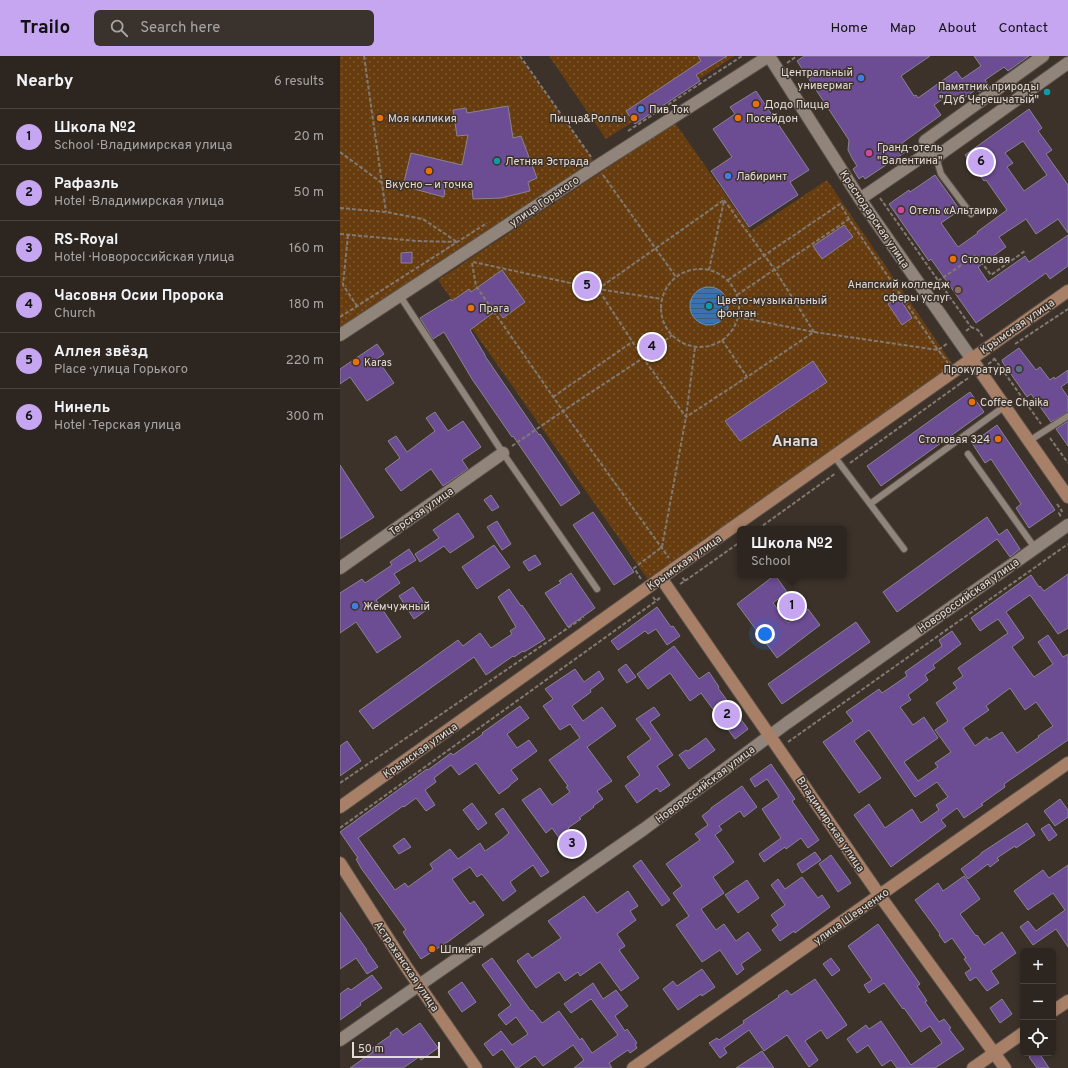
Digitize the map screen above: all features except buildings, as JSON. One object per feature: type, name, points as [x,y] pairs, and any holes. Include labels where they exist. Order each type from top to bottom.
[{"type":"street","name":"улица Горького","points":[[340,335],[597,166],[769,56]]},
{"type":"street","name":"Краснодарская улица","points":[[769,56],[860,200],[1068,497]]},
{"type":"street","points":[[934,154],[925,141],[1043,56]]},
{"type":"street","points":[[860,200],[934,154],[1068,63]]},
{"type":"street","name":"Крымская улица","points":[[340,807],[646,588],[1068,291]]},
{"type":"street","name":"Терская улица","points":[[340,568],[503,453]]},
{"type":"street","name":"Новороссийская улица","points":[[340,1040],[644,829],[770,736],[1068,525]]},
{"type":"street","name":"Владимирская улица","points":[[661,578],[880,896],[1005,1068]]},
{"type":"street","name":"улица Шевченко","points":[[633,1068],[1068,763]]},
{"type":"street","name":"Астраханская улица","points":[[340,863],[407,968],[476,1068]]},
{"type":"street","points":[[1056,1010],[1068,1001]]},
{"type":"street","points":[[973,1068],[1020,1035]]},
{"type":"lane","points":[[934,154],[941,174],[971,214]]},
{"type":"lane","points":[[400,296],[503,453],[597,589]]},
{"type":"lane","points":[[870,504],[1005,406]]},
{"type":"lane","points":[[1029,441],[1068,416]]},
{"type":"lane","points":[[968,454],[1035,548]]},
{"type":"lane","points":[[834,456],[904,549]]},
{"type":"path","points":[[364,56],[386,212]]},
{"type":"path","points":[[520,56],[676,277]]},
{"type":"path","points":[[623,134],[742,56]]},
{"type":"path","points":[[340,152],[382,183]]},
{"type":"path","points":[[874,190],[971,327],[978,330],[995,354],[994,358],[1068,463]]},
{"type":"path","points":[[598,288],[724,200]]},
{"type":"path","points":[[724,200],[775,270],[814,332]]},
{"type":"path","points":[[709,270],[724,200]]},
{"type":"path","points":[[728,280],[840,204],[961,383]]},
{"type":"path","points":[[340,208],[386,212],[423,219],[457,242],[466,253]]},
{"type":"path","points":[[737,295],[849,219]]},
{"type":"path","points":[[340,317],[489,222]]},
{"type":"path","points":[[340,234],[417,242],[457,242]]},
{"type":"path","points":[[348,235],[343,285],[358,306]]},
{"type":"path","points":[[938,281],[976,254],[990,275],[1025,251]]},
{"type":"path","points":[[662,299],[598,288],[472,262],[476,286],[553,397],[685,581]]},
{"type":"path","points":[[690,270],[709,270],[716,272],[728,280],[733,286],[737,295],[739,307],[738,317],[734,328],[722,340],[710,346],[695,347],[679,341],[669,332],[663,320],[661,304],[664,292],[676,277],[690,270]]},
{"type":"path","points":[[598,288],[642,358],[686,417]]},
{"type":"path","points":[[1013,345],[1068,309]]},
{"type":"path","points":[[738,317],[814,332],[938,350],[971,327]]},
{"type":"path","points":[[686,417],[814,332]]},
{"type":"path","points":[[503,453],[642,358],[672,335]]},
{"type":"path","points":[[722,340],[747,377]]},
{"type":"path","points":[[553,397],[632,342]]},
{"type":"path","points":[[656,601],[634,568],[662,547],[686,417],[695,347]]},
{"type":"path","points":[[762,526],[993,361],[994,358]]},
{"type":"path","points":[[1068,497],[1057,504],[1062,511],[1059,513],[1068,525]]},
{"type":"path","points":[[340,828],[737,544]]},
{"type":"path","points":[[779,749],[1068,544]]},
{"type":"path","points":[[340,783],[588,614]]},
{"type":"shaded area","points":[[340,56],[519,56],[597,166],[340,335]]},
{"type":"shaded area","points":[[549,56],[735,56],[606,139]]},
{"type":"shaded area","points":[[675,123],[751,231],[827,180],[953,365],[649,581],[438,280]]},
{"type":"water","name":"Цвето-музыкальный фонтан","points":[[705,287],[713,287],[720,290],[725,295],[728,306],[725,317],[720,322],[713,325],[705,325],[698,322],[693,317],[690,310],[690,302],[693,295],[698,290]]},
{"type":"place","name":"Центральный универмаг","points":[[861,78]]},
{"type":"place","name":"Памятник природы \"Дуб Черешчатый\"","points":[[1047,92]]},
{"type":"place","name":"Додо Пицца","points":[[756,104]]},
{"type":"place","name":"Пив Ток","points":[[641,109]]},
{"type":"place","name":"Моя киликия","points":[[380,118]]},
{"type":"place","name":"Пицца&Роллы","points":[[634,118]]},
{"type":"place","name":"Посейдон","points":[[738,118]]},
{"type":"place","name":"Гранд-отель \"Валентина\"","points":[[869,153]]},
{"type":"place","name":"Летняя Эстрада","points":[[497,161]]},
{"type":"place","name":"Нинель","points":[[981,162]]},
{"type":"place","name":"Вкусно — и точка","points":[[429,171]]},
{"type":"place","name":"Лабиринт","points":[[728,176]]},
{"type":"place","name":"Отель «Альтаир»","points":[[901,210]]},
{"type":"place","name":"Столовая","points":[[953,259]]},
{"type":"place","name":"Аллея звёзд","points":[[587,286]]},
{"type":"place","name":"Анапский колледж сферы услуг","points":[[958,290]]},
{"type":"place","name":"Цвето-музыкальный фонтан","points":[[709,306]]},
{"type":"place","name":"Прага","points":[[471,308]]},
{"type":"place","name":"Часовня Осии Пророка","points":[[652,347]]},
{"type":"place","name":"Karas","points":[[356,362]]},
{"type":"place","name":"Прокуратура","points":[[1019,369]]},
{"type":"place","name":"Coffee Chaika","points":[[972,402]]},
{"type":"place","name":"Столовая 324","points":[[998,439]]},
{"type":"place","name":"Жемчужный","points":[[355,606]]},
{"type":"place","name":"Школа №2","points":[[792,606]]},
{"type":"place","name":"Рафаэль","points":[[727,715]]},
{"type":"place","name":"RS-Royal","points":[[572,844]]},
{"type":"place","name":"Шпинат","points":[[432,949]]},
{"type":"district","name":"Анапа","points":[[795,441]]}]
